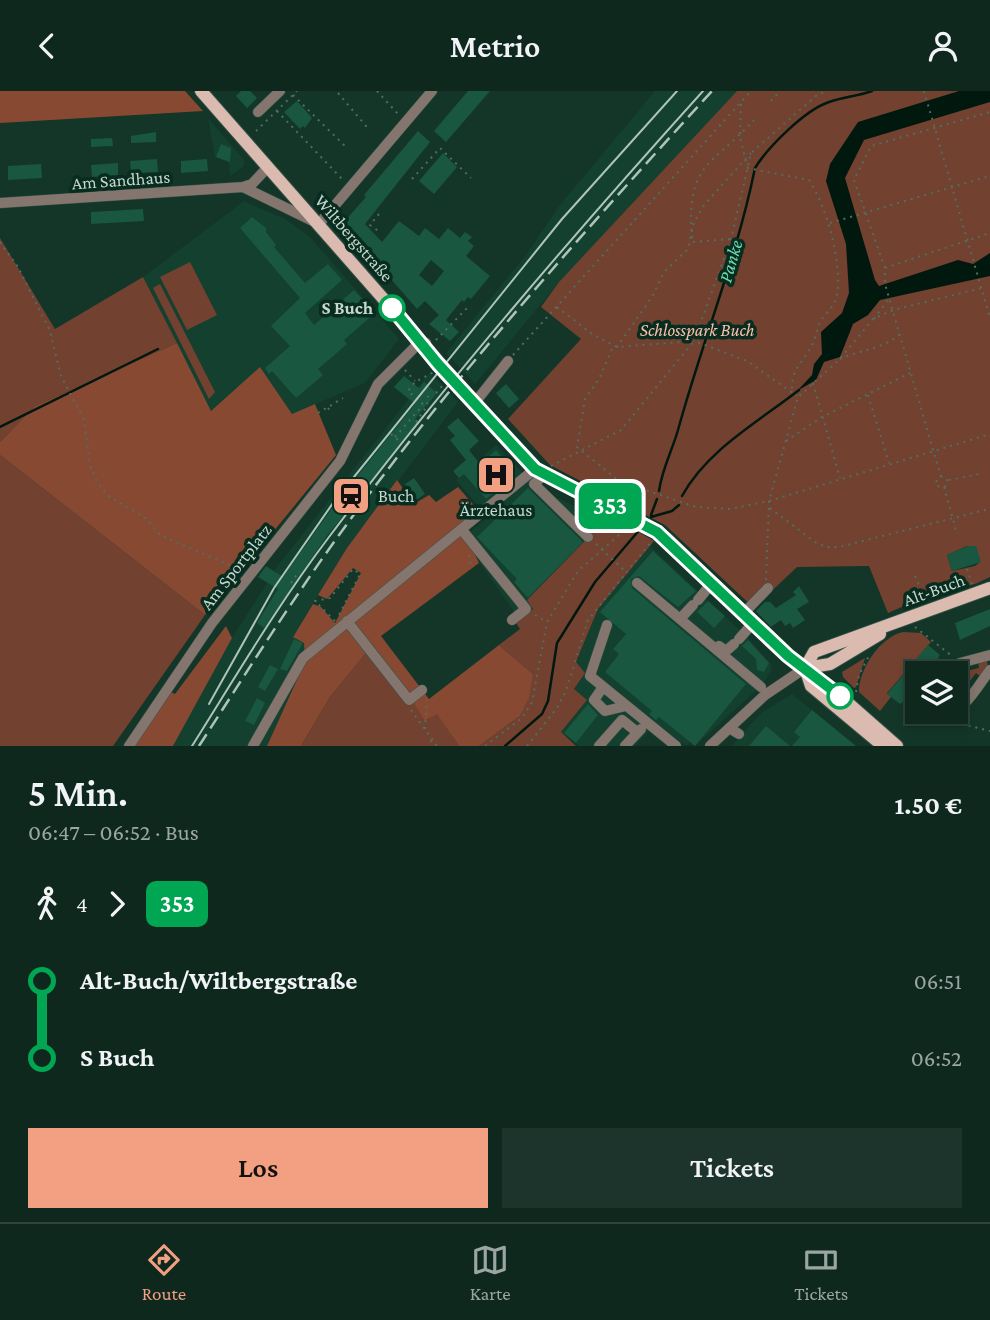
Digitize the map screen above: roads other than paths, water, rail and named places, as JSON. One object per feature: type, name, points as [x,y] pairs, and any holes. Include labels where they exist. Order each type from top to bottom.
[{"type":"main road","name":"Wiltbergstraße","points":[[201,91],[512,446],[540,472],[657,532],[743,614],[742,635],[805,668],[897,746]]},
{"type":"main road","name":"Alt-Buch","points":[[805,668],[830,664],[890,625],[990,588]]},
{"type":"main road","name":"Wiltbergstraße","points":[[805,668],[811,686],[883,746]]},
{"type":"street","points":[[258,112],[280,91]]},
{"type":"street","points":[[319,224],[432,91]]},
{"type":"street","points":[[243,187],[253,184],[268,167]]},
{"type":"street","name":"Am Sandhaus","points":[[0,203],[243,187],[319,224]]},
{"type":"street","points":[[420,342],[427,343],[508,436],[512,446]]},
{"type":"street","name":"Am Sportplatz","points":[[129,746],[179,669],[249,575],[340,461],[378,384],[420,342]]},
{"type":"street","points":[[477,400],[508,361]]},
{"type":"street","points":[[253,746],[303,657],[341,621],[540,472]]},
{"type":"street","points":[[540,472],[534,484],[588,537]]},
{"type":"street","points":[[462,530],[524,610],[512,620]]},
{"type":"street","points":[[637,583],[761,687]]},
{"type":"street","points":[[680,619],[712,583]]},
{"type":"street","points":[[743,614],[768,588]]},
{"type":"street","points":[[341,621],[409,700],[425,693]]},
{"type":"street","points":[[607,625],[590,676],[676,746]]},
{"type":"street","points":[[714,648],[717,644],[726,652],[742,635]]},
{"type":"street","points":[[968,661],[990,655]]},
{"type":"street","points":[[712,745],[765,695],[805,668]]},
{"type":"street","points":[[968,698],[990,670]]},
{"type":"street","points":[[603,687],[594,700],[596,705],[605,711],[626,706]]},
{"type":"street","points":[[599,746],[622,720],[637,732]]},
{"type":"street","points":[[625,746],[646,723]]},
{"type":"street","points":[[729,728],[739,734]]},
{"type":"waterway","name":"Panke","points":[[659,491],[729,267],[755,168],[778,140],[819,106],[872,91]]},
{"type":"waterway","points":[[0,427],[158,349]]},
{"type":"waterway","points":[[682,496],[719,451],[799,390]]},
{"type":"waterway","name":"Panke","points":[[651,515],[657,499]]},
{"type":"waterway","points":[[651,517],[672,511],[679,505]]},
{"type":"waterway","name":"Panke","points":[[505,746],[542,714],[548,701],[557,643],[595,582],[641,528]]},
{"type":"tram line","points":[[209,704],[274,588],[333,503],[562,219],[677,91]]},
{"type":"tram line","points":[[192,746],[293,588],[373,479],[511,310],[703,91]]},
{"type":"railway","points":[[199,746],[316,567],[423,425],[564,255],[712,91]]},
{"type":"place","name":"S Buch","points":[[392,308]]},
{"type":"place","name":"Ärztehaus","points":[[496,475]]},
{"type":"place","name":"Buch","points":[[351,496]]},
{"type":"park label","name":"Schlosspark Buch","points":[[697,330]]}]
